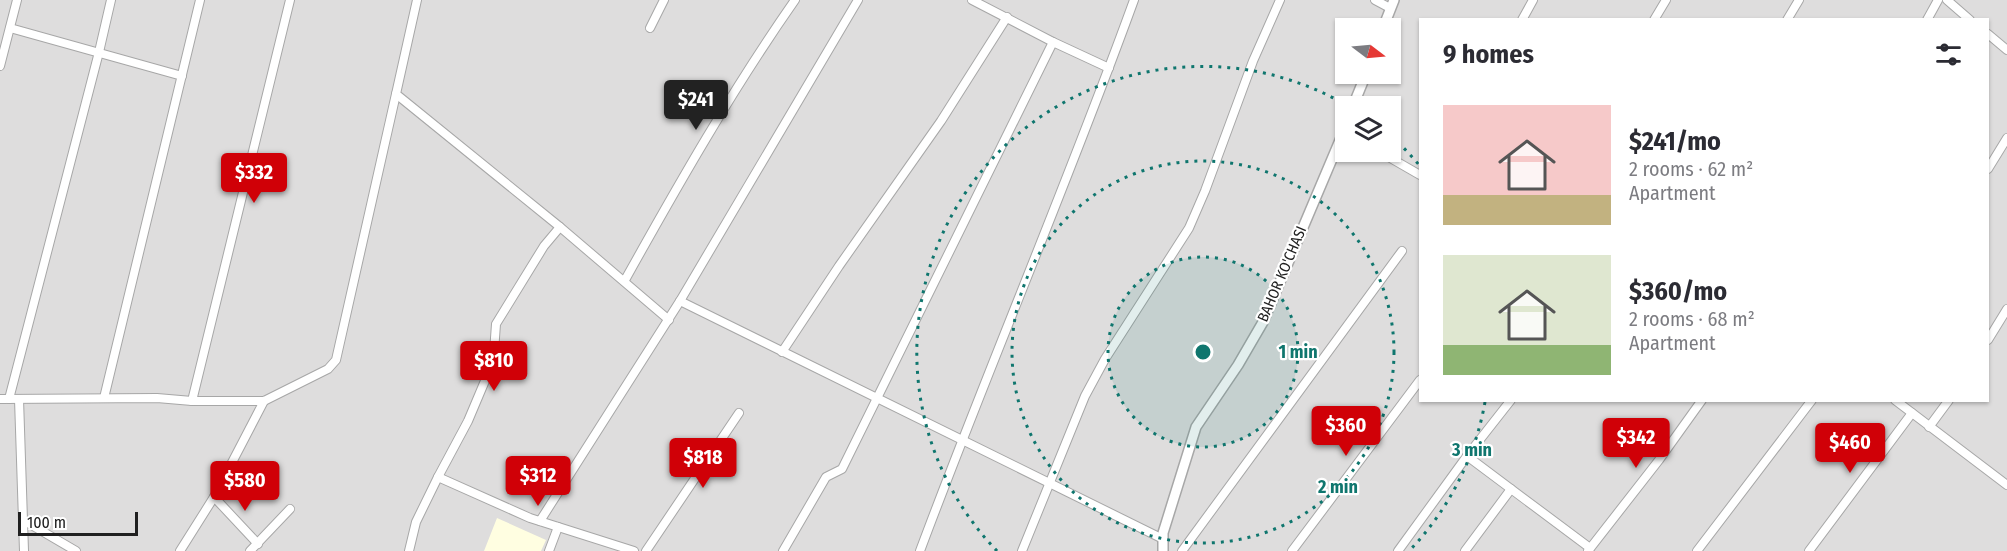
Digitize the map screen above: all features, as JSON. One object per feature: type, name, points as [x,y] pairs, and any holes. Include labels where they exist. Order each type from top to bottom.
[{"type":"street","points":[[0,66],[17,0]]},
{"type":"street","points":[[9,399],[111,0]]},
{"type":"street","points":[[104,398],[200,0]]},
{"type":"street","points":[[192,401],[290,0]]},
{"type":"street","points":[[0,399],[157,398],[192,401],[264,401],[328,369],[336,360],[417,0]]},
{"type":"street","points":[[650,28],[664,0]]},
{"type":"street","points":[[625,280],[756,55],[795,0]]},
{"type":"street","points":[[540,521],[669,320],[858,0]]},
{"type":"street","points":[[972,0],[1109,68]]},
{"type":"street","points":[[920,551],[961,440],[1134,0]]},
{"type":"street","points":[[1022,551],[1090,387],[1105,359],[1189,228],[1253,61],[1280,0]]},
{"type":"street","points":[[1375,0],[1392,4]]},
{"type":"street","points":[[1523,18],[1533,0]]},
{"type":"street","points":[[1655,18],[1666,0]]},
{"type":"street","points":[[1788,18],[1799,0]]},
{"type":"street","points":[[1928,18],[1938,0]]},
{"type":"street","points":[[1947,0],[1968,18]]},
{"type":"street","points":[[782,352],[839,266],[941,121],[1007,17]]},
{"type":"street","points":[[10,28],[182,76]]},
{"type":"street","points":[[1989,35],[2007,50]]},
{"type":"street","points":[[783,551],[826,477],[842,470],[1053,42]]},
{"type":"street","points":[[396,94],[625,280],[669,320]]},
{"type":"street","points":[[1989,167],[2007,138]]},
{"type":"street","name":"BAHOR KO'CHASI","points":[[1163,551],[1163,533],[1196,427],[1238,365],[1263,322],[1335,153]]},
{"type":"street","points":[[1397,162],[1419,174]]},
{"type":"street","points":[[409,551],[416,522],[468,421],[487,376],[494,352],[496,324],[544,246],[560,227]]},
{"type":"street","points":[[1182,551],[1402,251]]},
{"type":"street","points":[[680,301],[1163,539]]},
{"type":"street","points":[[1989,338],[2007,309]]},
{"type":"street","points":[[1292,551],[1419,381]]},
{"type":"street","points":[[20,399],[24,551]]},
{"type":"street","points":[[180,551],[214,497],[264,401]]},
{"type":"street","points":[[1398,551],[1509,402]]},
{"type":"street","points":[[1467,456],[1589,550],[1701,402]]},
{"type":"street","points":[[1697,551],[1810,402]]},
{"type":"street","points":[[1898,402],[2007,485]]},
{"type":"street","points":[[1929,427],[1948,402]]},
{"type":"street","points":[[646,551],[739,413]]},
{"type":"street","points":[[1809,551],[1912,413]]},
{"type":"street","points":[[438,477],[540,521],[633,551]]},
{"type":"street","points":[[1465,551],[1511,489]]},
{"type":"street","points":[[214,497],[258,544]]},
{"type":"street","points":[[250,551],[290,509]]},
{"type":"street","points":[[23,520],[76,551]]},
{"type":"street","points":[[549,551],[558,527]]},
{"type":"shaded area","points":[[0,0],[2007,0],[2007,551],[0,551]]},
{"type":"shaded area","points":[[497,518],[546,540],[541,551],[484,551]]}]
